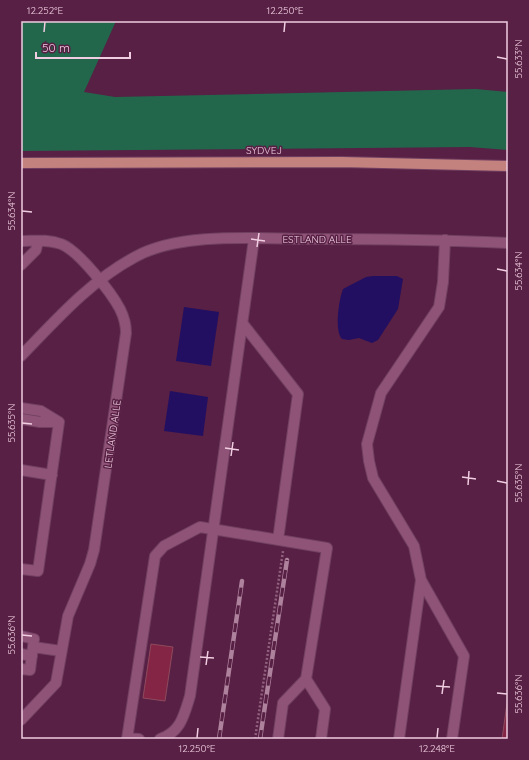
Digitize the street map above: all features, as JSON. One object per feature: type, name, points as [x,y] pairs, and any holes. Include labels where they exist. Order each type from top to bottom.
[{"type":"main road","name":"SYDVEJ","points":[[21,163],[341,162],[508,166]]},
{"type":"street","name":"ESTLAND ALLE","points":[[21,356],[72,304],[99,281],[136,256],[163,246],[198,240],[254,239],[445,240],[508,243]]},
{"type":"street","points":[[168,738],[182,721],[190,696],[254,239]]},
{"type":"street","points":[[445,240],[443,282],[439,307],[381,393],[367,444],[373,478],[414,546],[421,580],[464,656],[452,739]]},
{"type":"street","name":"LETLAND ALLE","points":[[21,241],[52,241],[68,247],[84,261],[114,299],[122,313],[126,326],[125,344],[95,545],[90,564],[68,616],[56,683],[21,720]]},
{"type":"street","points":[[21,265],[36,250],[38,241]]},
{"type":"street","points":[[243,324],[298,394],[281,540]]},
{"type":"street","points":[[21,408],[41,411],[59,422]]},
{"type":"street","points":[[21,419],[40,422],[59,422]]},
{"type":"street","points":[[21,569],[38,571],[59,422]]},
{"type":"street","points":[[21,470],[52,475]]},
{"type":"street","points":[[139,739],[127,738],[156,556],[164,546],[200,527],[327,548],[306,679],[283,703],[278,739]]},
{"type":"street","points":[[399,739],[421,580]]},
{"type":"street","points":[[21,636],[34,639],[29,656],[30,670],[21,669]]},
{"type":"street","points":[[21,654],[29,656],[61,651]]},
{"type":"street","points":[[306,679],[326,709],[321,739]]},
{"type":"path","points":[[255,739],[281,540]]},
{"type":"green space","points":[[21,21],[116,21],[84,92],[115,97],[476,89],[508,92],[508,150],[470,147],[21,151]]},
{"type":"shaded area","points":[[397,276],[403,279],[398,309],[378,340],[372,343],[359,338],[349,340],[342,339],[338,329],[338,322],[340,300],[343,289],[366,277]]},
{"type":"shaded area","points":[[184,307],[219,312],[211,366],[176,361]]},
{"type":"shaded area","points":[[170,391],[208,397],[203,436],[164,431]]},
{"type":"building","points":[[151,644],[173,647],[165,701],[143,698]]},
{"type":"building","points":[[508,696],[508,739],[502,739]]},
{"type":"railway","points":[[260,739],[287,560]]},
{"type":"railway","points":[[219,739],[242,581]]}]
